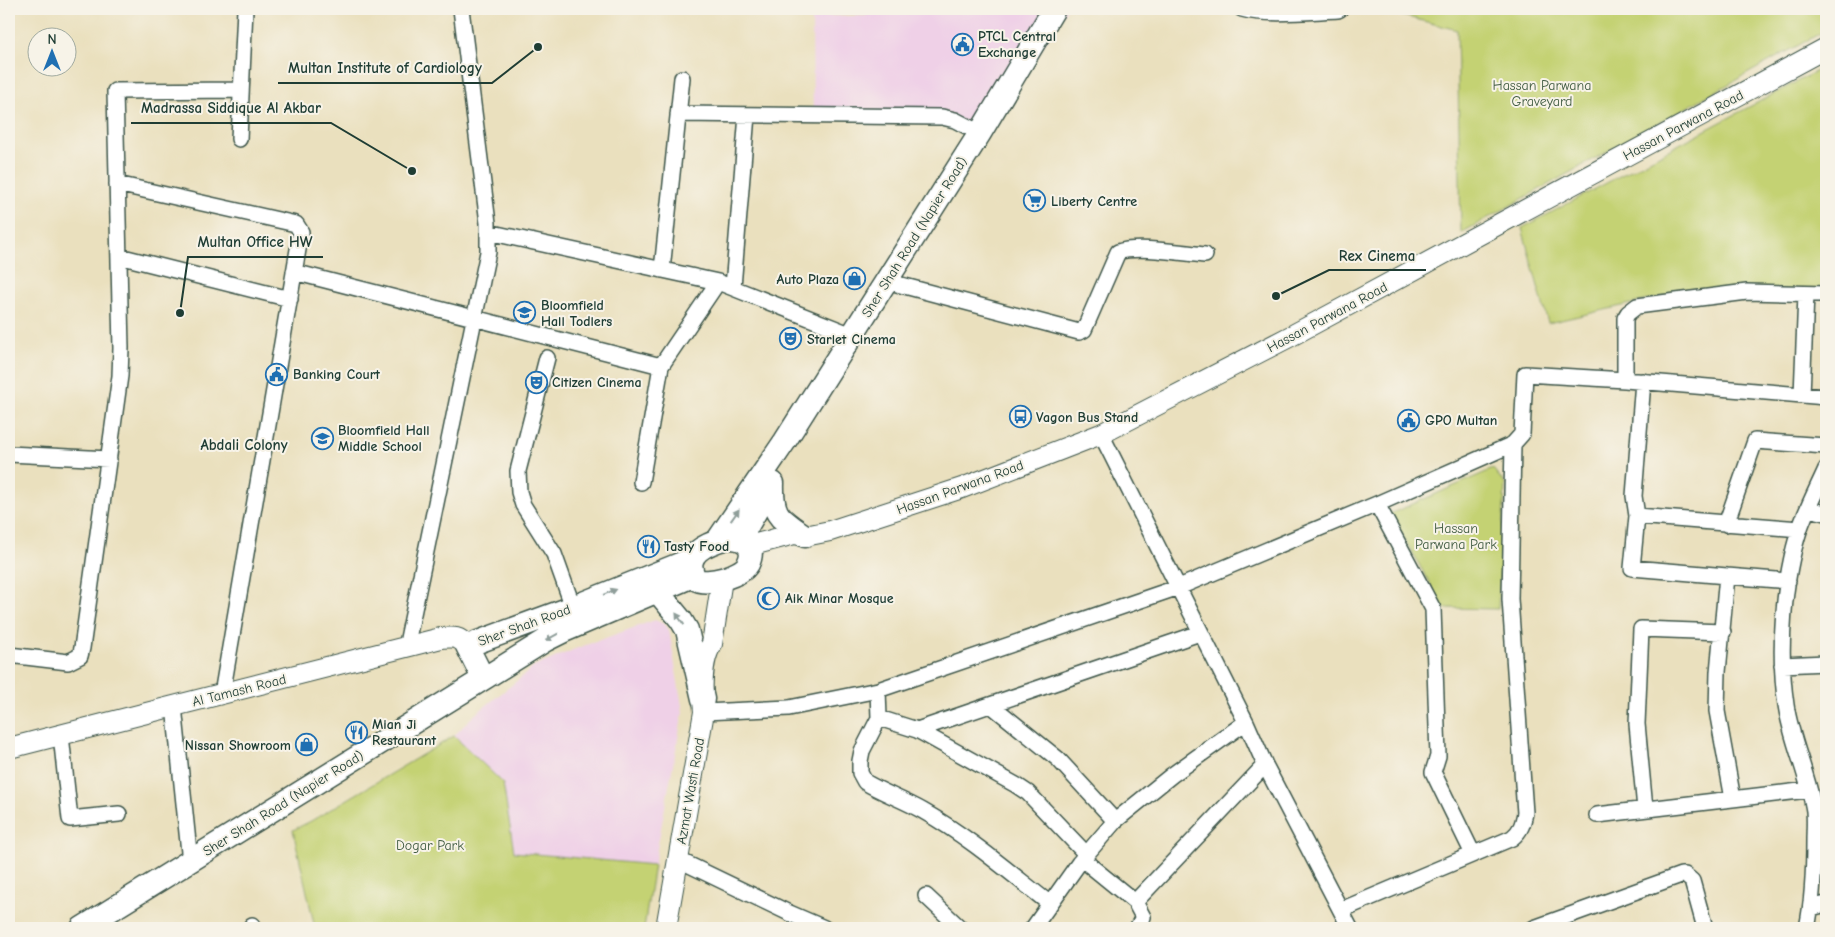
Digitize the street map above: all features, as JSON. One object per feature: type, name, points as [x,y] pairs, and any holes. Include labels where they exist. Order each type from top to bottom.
[{"type":"main road","name":"Sher Shah Road (Napier Road)","points":[[769,477],[852,335],[980,133],[1054,9]]},
{"type":"main road","name":"Sher Shah Road (Napier Road)","points":[[769,477],[897,284],[1069,9]]},
{"type":"main road","name":"Hassan Parwana Road","points":[[746,547],[797,542],[806,536],[830,531],[962,488],[1101,434],[1291,336],[1826,48]]},
{"type":"main road","points":[[769,477],[775,510],[783,521],[806,536]]},
{"type":"main road","points":[[717,541],[769,477]]},
{"type":"main road","points":[[746,547],[730,538],[717,541],[698,551],[704,574],[742,570],[748,563],[746,547],[769,477]]},
{"type":"main road","name":"Sher Shah Road","points":[[704,574],[657,590],[564,631],[483,678],[467,646],[573,607],[704,574]]},
{"type":"main road","name":"Azmat Wasti Road","points":[[666,928],[704,705],[706,653],[712,644],[704,574]]},
{"type":"main road","points":[[657,590],[681,620],[686,630],[704,705]]},
{"type":"main road","name":"Al Tamash Road","points":[[9,748],[453,637],[460,638],[467,646]]},
{"type":"main road","name":"Sher Shah Road (Napier Road)","points":[[82,928],[483,678]]},
{"type":"street","points":[[239,139],[245,9]]},
{"type":"street","points":[[406,648],[488,252],[488,232],[461,9]]},
{"type":"street","points":[[1242,9],[1251,12],[1307,12],[1340,9]]},
{"type":"street","points":[[662,270],[682,78]]},
{"type":"street","points":[[9,655],[68,662],[80,656],[120,376],[115,91],[241,90]]},
{"type":"street","points":[[678,114],[942,117],[955,120],[980,133]]},
{"type":"street","points":[[733,287],[747,115]]},
{"type":"street","points":[[117,184],[296,224],[301,232],[222,694]]},
{"type":"street","points":[[488,232],[718,282],[852,335]]},
{"type":"street","points":[[897,284],[1079,332],[1084,330],[1118,252],[1138,249],[1204,255]]},
{"type":"street","points":[[119,256],[290,299]]},
{"type":"street","points":[[294,272],[661,366]]},
{"type":"street","points":[[641,482],[661,366],[718,282]]},
{"type":"street","points":[[1626,380],[1626,318],[1628,313],[1637,306],[1728,294],[1766,292],[1826,294]]},
{"type":"street","points":[[1802,395],[1806,294]]},
{"type":"street","points":[[547,358],[518,471],[519,492],[524,504],[554,554],[573,607]]},
{"type":"street","points":[[704,705],[789,708],[878,690],[1179,588],[1513,444],[1522,434],[1525,374],[1626,380],[1826,397]]},
{"type":"street","points":[[1643,382],[1634,496],[1636,516],[1632,568],[1788,581]]},
{"type":"street","points":[[1101,434],[1246,722],[1265,765],[1350,928]]},
{"type":"street","points":[[1726,524],[1755,441],[1826,446]]},
{"type":"street","points":[[1341,910],[1512,838],[1520,830],[1525,813],[1510,599],[1513,444]]},
{"type":"street","points":[[9,454],[109,459]]},
{"type":"street","points":[[1807,928],[1811,908],[1820,810],[1808,790],[1786,706],[1782,665],[1788,581],[1800,529],[1826,469]]},
{"type":"street","points":[[1377,504],[1433,609],[1438,756],[1432,772],[1473,854]]},
{"type":"street","points":[[1808,508],[1826,513]]},
{"type":"street","points":[[1636,516],[1800,529]]},
{"type":"street","points":[[1728,576],[1718,672],[1717,710],[1732,799]]},
{"type":"street","points":[[1645,809],[1637,724],[1641,629],[1723,632]]},
{"type":"street","points":[[917,730],[1200,633]]},
{"type":"street","points":[[1782,665],[1826,663]]},
{"type":"street","points":[[878,690],[879,718],[862,751],[860,761],[860,773],[865,782],[922,811],[956,833],[1050,904]]},
{"type":"street","points":[[991,705],[1058,759],[1116,821]]},
{"type":"street","points":[[174,706],[190,862]]},
{"type":"street","points":[[879,718],[917,730],[1028,793],[1084,856],[1135,902],[1143,917],[1137,928]]},
{"type":"street","points":[[1033,928],[1084,856],[1116,821],[1172,775],[1246,722]]},
{"type":"street","points":[[61,735],[70,820],[120,814]]},
{"type":"street","points":[[1135,902],[1265,765]]},
{"type":"street","points":[[1597,815],[1808,790]]},
{"type":"street","points":[[677,859],[824,928]]},
{"type":"street","points":[[1534,928],[1681,875],[1689,877],[1692,881],[1705,928]]},
{"type":"street","points":[[926,896],[960,928]]},
{"type":"street","points":[[1811,908],[1826,904]]},
{"type":"shaded area","points":[[870,9],[1067,9],[985,137],[942,117],[813,115],[812,16],[866,16]]},
{"type":"shaded area","points":[[655,620],[664,624],[669,630],[683,712],[654,865],[514,852],[503,783],[454,736],[472,717],[534,667],[575,649]]},
{"type":"green space","name":"Hassan Parwana Graveyard","points":[[1403,9],[1826,9],[1826,30],[1461,233],[1457,30],[1400,15]]},
{"type":"green space","points":[[1826,66],[1826,290],[1687,291],[1548,323],[1522,228]]},
{"type":"green space","name":"Hassan Parwana Park","points":[[1493,469],[1505,484],[1498,609],[1444,608],[1390,514]]},
{"type":"green space","name":"Dogar Park","points":[[454,736],[503,783],[514,852],[654,865],[644,928],[315,928],[293,830]]},
{"type":"place","name":"PTCL Central Exchange","points":[[962,44]]},
{"type":"place","name":"Multan Institute of Cardiology","points":[[538,47]]},
{"type":"place","name":"Madrassa Siddique Al Akbar","points":[[412,171]]},
{"type":"place","name":"Liberty Centre","points":[[1035,201]]},
{"type":"place","name":"Auto Plaza","points":[[855,279]]},
{"type":"place","name":"Rex Cinema","points":[[1276,296]]},
{"type":"place","name":"Multan Office HW","points":[[180,313]]},
{"type":"place","name":"Bloomfield Hall Todlers","points":[[525,313]]},
{"type":"place","name":"Starlet Cinema","points":[[791,339]]},
{"type":"place","name":"Banking Court","points":[[277,374]]},
{"type":"place","name":"Citizen Cinema","points":[[536,382]]},
{"type":"place","name":"Vagon Bus Stand","points":[[1020,417]]},
{"type":"place","name":"GPO Multan","points":[[1409,420]]},
{"type":"place","name":"Bloomfield Hall Middle School","points":[[322,438]]},
{"type":"place","name":"Tasty Food","points":[[648,546]]},
{"type":"place","name":"Aik Minar Mosque","points":[[769,598]]},
{"type":"place","name":"Mian Ji Restaurant","points":[[356,732]]},
{"type":"place","name":"Nissan Showroom","points":[[307,745]]},
{"type":"district","name":"Abdali Colony","points":[[244,445]]}]
